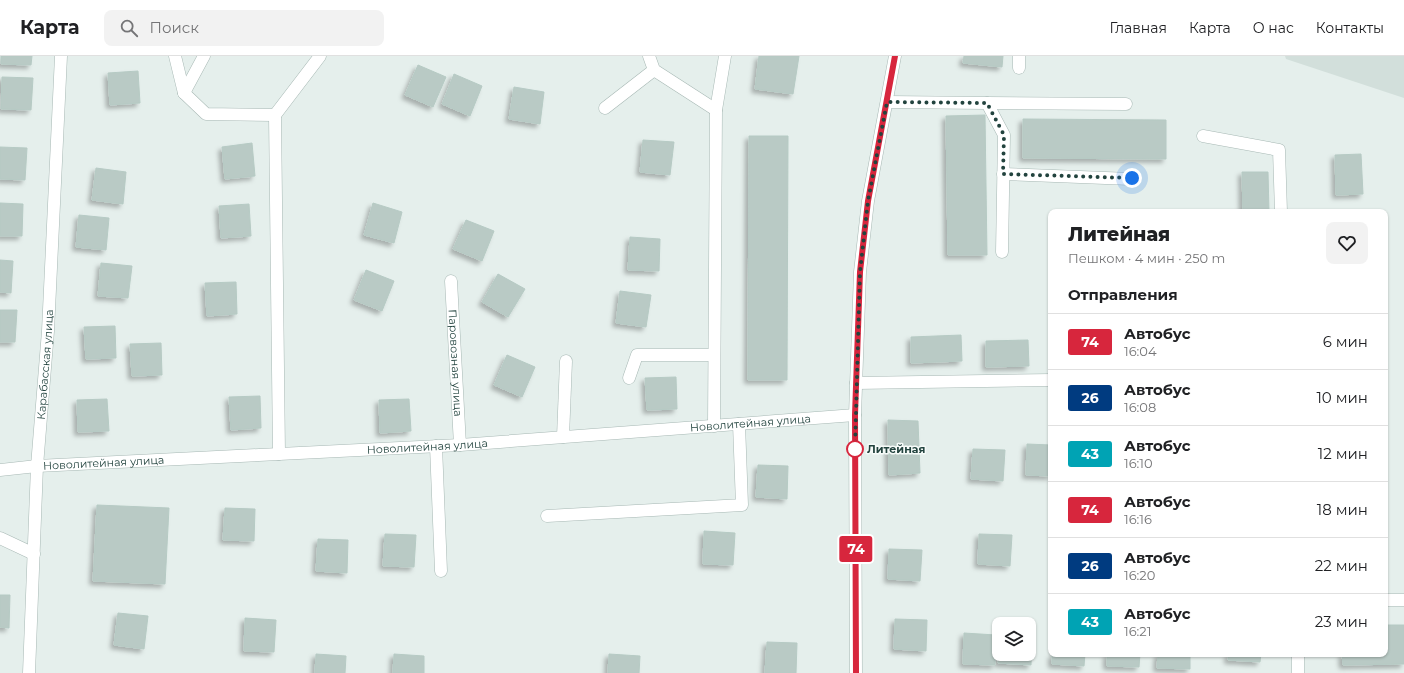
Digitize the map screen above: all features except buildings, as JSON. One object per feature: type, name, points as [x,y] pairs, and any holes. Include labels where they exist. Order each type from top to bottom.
[{"type":"street","name":"Карабасская улица","points":[[29,673],[37,466],[48,324],[61,56]]},
{"type":"street","points":[[175,56],[184,93],[206,114],[275,115]]},
{"type":"street","points":[[184,93],[204,56]]},
{"type":"street","points":[[279,454],[275,115],[320,56]]},
{"type":"street","points":[[650,56],[654,70],[716,110]]},
{"type":"street","points":[[714,426],[716,110],[725,56]]},
{"type":"street","points":[[856,673],[855,415],[860,272],[868,201],[895,56]]},
{"type":"street","points":[[1019,56],[1019,68]]},
{"type":"street","points":[[605,108],[654,70]]},
{"type":"street","points":[[887,102],[1126,104]]},
{"type":"street","points":[[987,103],[1004,135],[1002,252]]},
{"type":"street","points":[[1203,136],[1279,150],[1281,209]]},
{"type":"street","points":[[1003,174],[1132,178]]},
{"type":"street","name":"Паровозная улица","points":[[451,281],[460,445]]},
{"type":"street","points":[[629,378],[637,355],[714,355]]},
{"type":"street","points":[[563,437],[566,361]]},
{"type":"street","points":[[856,383],[1048,380]]},
{"type":"street","name":"Новолитейная улица","points":[[0,470],[37,466],[460,445],[855,415]]},
{"type":"street","points":[[547,516],[742,505],[738,424]]},
{"type":"street","points":[[436,446],[441,571]]},
{"type":"street","points":[[0,538],[34,554]]},
{"type":"street","points":[[1388,600],[1404,600]]},
{"type":"street","points":[[1298,657],[1298,673]]},
{"type":"shaded area","points":[[1285,56],[1404,56],[1404,98],[1286,59]]},
{"type":"bus line","name":"74","points":[[856,673],[855,415],[860,272],[868,201],[895,56]]},
{"type":"place","name":"Литейная","points":[[855,449]]},
{"type":"route","points":[[855,449],[855,399],[860,272],[868,201],[887,102],[987,103],[1004,135],[1003,174],[1132,178]]}]
